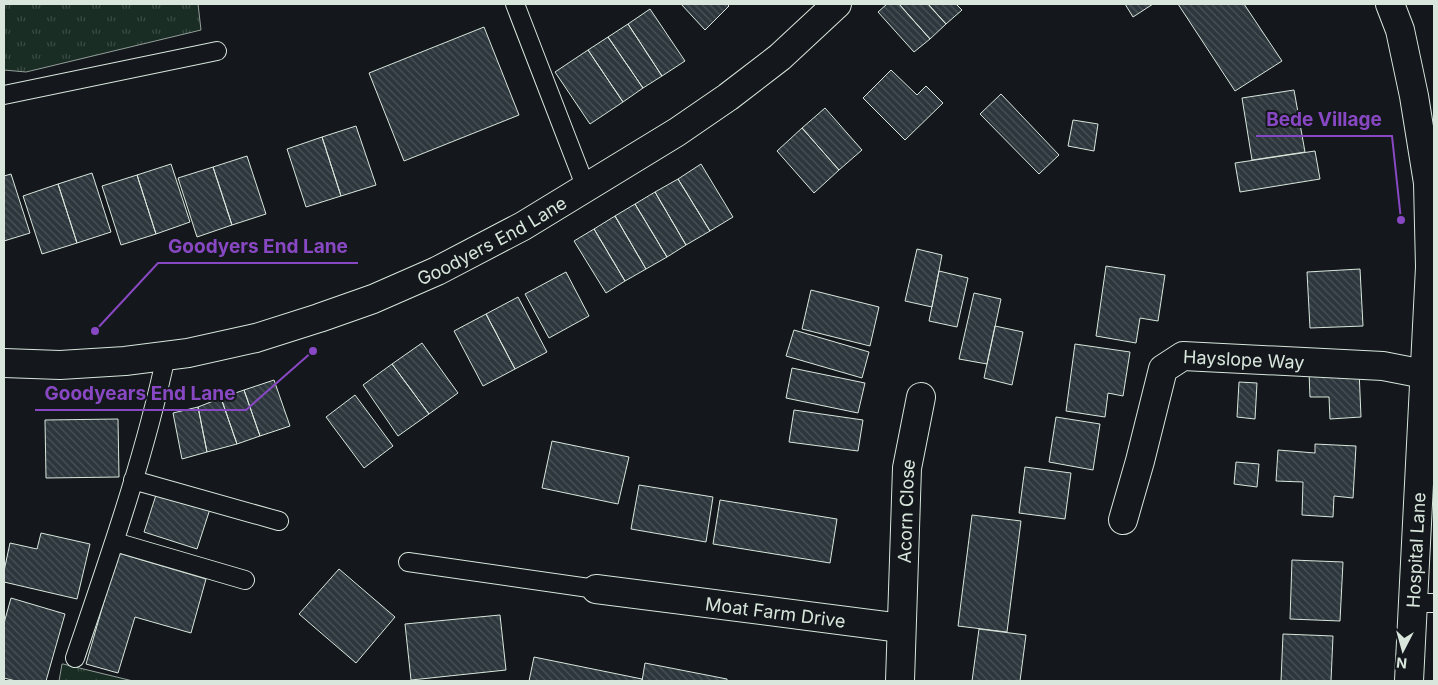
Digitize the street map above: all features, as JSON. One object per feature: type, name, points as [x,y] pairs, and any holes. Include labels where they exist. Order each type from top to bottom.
[{"type":"street","name":"Goodyers End Lane","points":[[4,363],[60,365],[125,361],[188,353],[256,338],[373,299],[438,271],[523,226],[677,132],[728,97],[780,57],[837,4]]},
{"type":"street","name":"Hospital Lane","points":[[1390,4],[1400,30],[1414,96],[1428,184],[1430,267],[1424,374],[1424,603],[1409,681]]},
{"type":"street","name":"Hayslope Way","points":[[1122,520],[1140,461],[1163,369],[1183,356],[1383,366],[1424,374]]},
{"type":"street","name":"Acorn Close","points":[[901,628],[907,468],[921,397]]},
{"type":"street","name":"Moat Farm Drive","points":[[596,589],[901,628]]},
{"type":"street","points":[[900,681],[901,628]]},
{"type":"lane","points":[[515,4],[586,188]]},
{"type":"lane","points":[[4,95],[217,51]]},
{"type":"lane","points":[[75,658],[134,480],[156,402],[166,356]]},
{"type":"lane","points":[[134,480],[279,521]]},
{"type":"lane","points":[[115,542],[245,580]]},
{"type":"lane","points":[[408,562],[596,589]]},
{"type":"green space","points":[[4,4],[198,4],[201,30],[26,72],[4,70]]},
{"type":"green space","points":[[63,664],[133,681],[59,681]]},
{"type":"building","points":[[681,4],[727,4],[729,6],[705,30]]},
{"type":"building","points":[[887,4],[899,4],[930,39],[914,52],[878,12]]},
{"type":"building","points":[[899,4],[928,4],[946,24],[930,39]]},
{"type":"building","points":[[928,4],[956,4],[962,10],[946,24]]},
{"type":"building","points":[[1125,4],[1153,4],[1133,17]]},
{"type":"building","points":[[1178,4],[1244,4],[1282,61],[1235,91]]},
{"type":"building","points":[[650,9],[685,61],[662,76],[628,24]]},
{"type":"building","points":[[628,24],[662,76],[643,88],[608,37]]},
{"type":"building","points":[[484,27],[519,115],[404,161],[369,73]]},
{"type":"building","points":[[608,37],[643,88],[623,102],[588,50]]},
{"type":"building","points":[[588,50],[623,102],[590,124],[555,72]]},
{"type":"building","points":[[891,70],[917,95],[926,86],[943,103],[905,140],[863,98]]},
{"type":"building","points":[[1294,90],[1305,152],[1252,160],[1242,98]]},
{"type":"building","points":[[1001,94],[1059,155],[1039,174],[980,114]]},
{"type":"building","points":[[825,108],[862,150],[839,170],[802,128]]},
{"type":"building","points":[[1073,120],[1098,124],[1094,151],[1068,146]]},
{"type":"building","points":[[356,126],[376,185],[341,196],[322,137]]},
{"type":"building","points":[[802,128],[839,170],[814,193],[777,151]]},
{"type":"building","points":[[322,137],[341,196],[306,207],[287,149]]},
{"type":"building","points":[[1315,151],[1320,179],[1240,192],[1235,163]]},
{"type":"building","points":[[247,156],[266,214],[232,225],[213,167]]},
{"type":"building","points":[[171,164],[190,222],[156,234],[137,175]]},
{"type":"building","points":[[701,164],[733,217],[710,231],[678,179]]},
{"type":"building","points":[[213,167],[232,225],[197,237],[178,178]]},
{"type":"building","points":[[92,173],[111,232],[77,243],[58,184]]},
{"type":"building","points":[[11,174],[30,233],[4,241],[4,176]]},
{"type":"building","points":[[137,175],[156,234],[121,245],[102,186]]},
{"type":"building","points":[[678,179],[710,231],[686,245],[655,192]]},
{"type":"building","points":[[58,184],[77,243],[42,254],[23,196]]},
{"type":"building","points":[[655,192],[686,245],[667,257],[635,204]]},
{"type":"building","points":[[635,204],[667,257],[646,269],[615,216]]},
{"type":"building","points":[[615,216],[646,269],[625,281],[594,229]]},
{"type":"building","points":[[594,229],[625,281],[606,293],[574,241]]},
{"type":"building","points":[[917,249],[942,255],[932,307],[905,301]]},
{"type":"building","points":[[1106,266],[1165,275],[1158,321],[1140,318],[1136,343],[1096,336]]},
{"type":"building","points":[[1360,269],[1363,326],[1310,328],[1307,272]]},
{"type":"building","points":[[939,271],[968,278],[957,327],[929,321]]},
{"type":"building","points":[[566,272],[589,316],[549,338],[525,294]]},
{"type":"building","points":[[811,290],[879,307],[870,346],[802,329]]},
{"type":"building","points":[[974,293],[1001,299],[987,364],[959,359]]},
{"type":"building","points":[[518,297],[547,352],[515,369],[486,314]]},
{"type":"building","points":[[486,314],[515,369],[483,386],[454,331]]},
{"type":"building","points":[[995,326],[1023,332],[1012,385],[984,378]]},
{"type":"building","points":[[794,330],[869,352],[862,378],[786,356]]},
{"type":"building","points":[[422,343],[458,393],[429,414],[392,364]]},
{"type":"building","points":[[1075,344],[1130,352],[1123,396],[1108,393],[1105,417],[1066,411]]},
{"type":"building","points":[[392,364],[429,414],[398,436],[363,385]]},
{"type":"building","points":[[792,368],[865,383],[858,413],[786,398]]},
{"type":"building","points":[[1359,370],[1361,417],[1330,419],[1329,397],[1310,397],[1309,372]]},
{"type":"building","points":[[274,380],[290,426],[260,436],[244,390]]},
{"type":"building","points":[[1239,382],[1257,383],[1255,419],[1237,417]]},
{"type":"building","points":[[244,390],[260,436],[237,444],[221,398]]},
{"type":"building","points":[[355,395],[393,446],[364,468],[326,417]]},
{"type":"building","points":[[221,398],[237,444],[207,452],[198,407]]},
{"type":"building","points":[[198,407],[207,452],[182,459],[173,413]]},
{"type":"building","points":[[794,410],[863,420],[858,451],[789,442]]},
{"type":"building","points":[[1056,417],[1100,424],[1093,470],[1049,462]]},
{"type":"building","points":[[118,419],[119,477],[46,478],[45,420]]},
{"type":"building","points":[[552,441],[629,457],[618,504],[542,488]]},
{"type":"building","points":[[1315,444],[1356,446],[1353,498],[1334,496],[1333,517],[1302,515],[1303,482],[1276,481],[1278,450],[1315,453]]},
{"type":"building","points":[[1236,462],[1259,464],[1257,487],[1234,484]]},
{"type":"building","points":[[1025,467],[1071,473],[1065,519],[1019,513]]},
{"type":"building","points":[[639,485],[713,497],[706,542],[631,529]]},
{"type":"building","points":[[157,492],[210,509],[197,549],[144,532]]},
{"type":"building","points":[[720,500],[837,519],[830,563],[713,544]]},
{"type":"building","points":[[972,515],[1021,521],[1007,632],[958,626]]},
{"type":"building","points":[[41,533],[90,544],[77,599],[4,582],[4,571],[10,543],[37,549]]},
{"type":"building","points":[[118,553],[206,579],[191,633],[135,617],[118,673],[86,664]]},
{"type":"building","points":[[1292,560],[1343,562],[1340,621],[1290,619]]},
{"type":"building","points":[[339,569],[395,617],[356,663],[299,614]]},
{"type":"building","points":[[11,598],[65,614],[46,681],[16,681],[4,678],[4,623]]},
{"type":"building","points":[[500,615],[506,670],[411,680],[405,624]]},
{"type":"building","points":[[979,629],[1026,635],[1020,681],[972,681]]},
{"type":"building","points":[[1283,634],[1333,636],[1331,681],[1281,681]]},
{"type":"building","points":[[534,657],[642,679],[642,681],[529,681]]},
{"type":"building","points":[[645,663],[727,679],[727,681],[642,681]]},
{"type":"place","name":"Bede Village","points":[[1401,220]]},
{"type":"place","name":"Goodyers End Lane","points":[[95,331]]},
{"type":"place","name":"Goodyears End Lane","points":[[313,351]]}]
